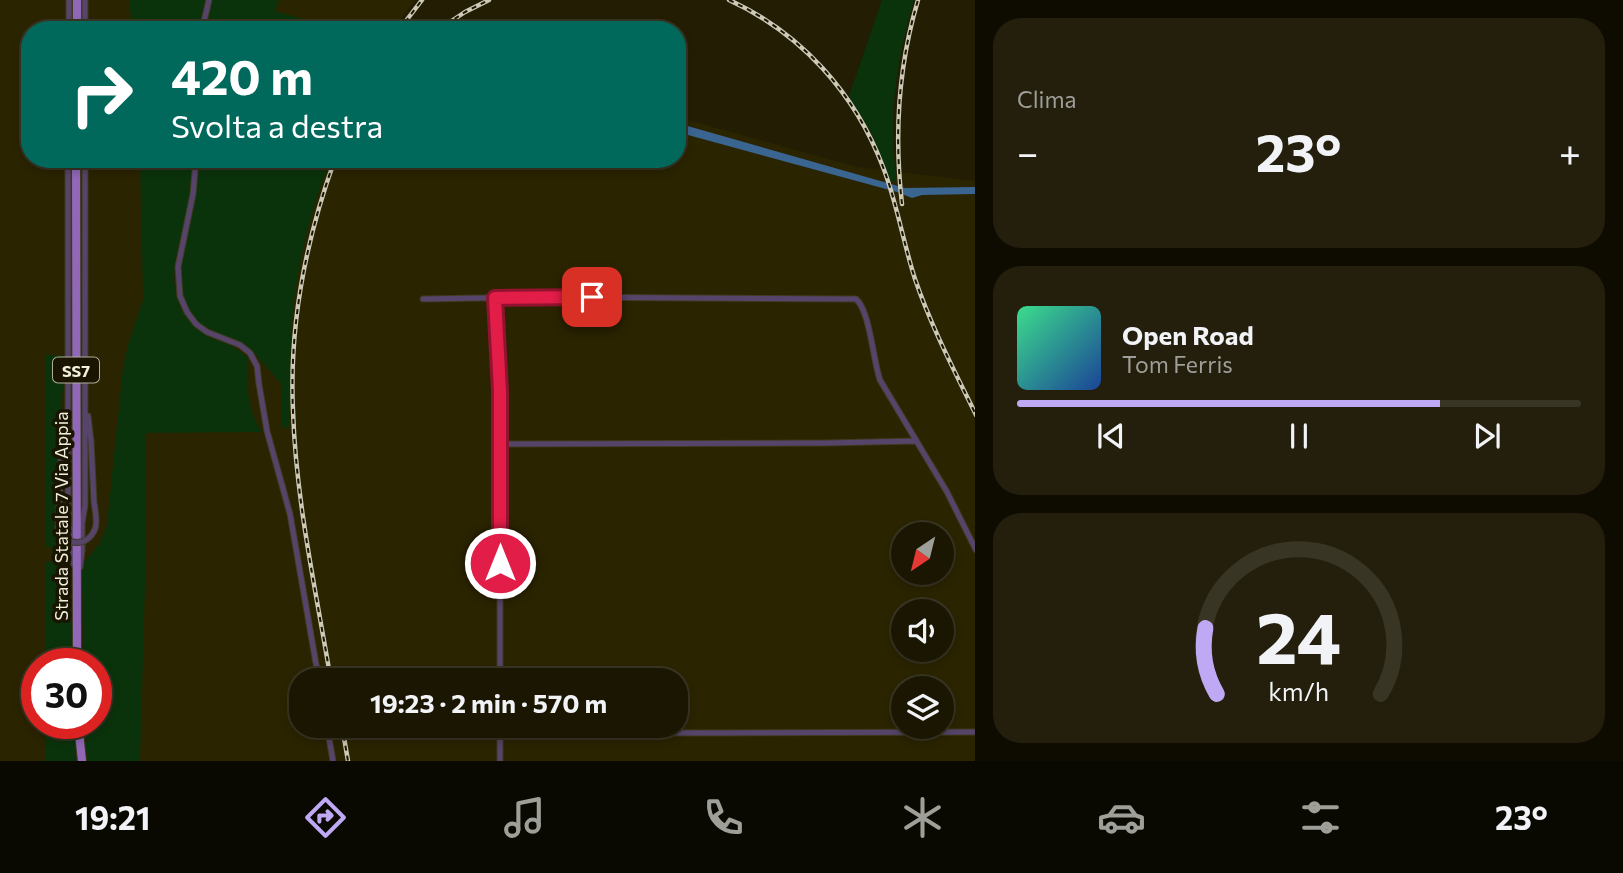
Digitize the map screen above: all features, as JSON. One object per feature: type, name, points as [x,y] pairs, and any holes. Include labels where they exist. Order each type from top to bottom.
[{"type":"main road","points":[[76,21],[77,0]]},
{"type":"main road","name":"Strada Statale 7 Via Appia","points":[[76,168],[77,648]]},
{"type":"main road","points":[[80,739],[82,761]]},
{"type":"street","points":[[69,0],[69,21]]},
{"type":"street","points":[[85,0],[85,21]]},
{"type":"street","points":[[203,21],[209,0]]},
{"type":"street","points":[[68,168],[68,505],[71,551],[77,581]]},
{"type":"street","points":[[77,581],[85,505],[85,168]]},
{"type":"street","points":[[195,168],[193,194],[178,267],[180,296],[196,324],[207,332],[240,345],[250,354],[257,366],[267,431],[290,514],[317,668]]},
{"type":"street","points":[[495,298],[499,369],[500,668]]},
{"type":"street","points":[[423,299],[856,299],[860,301],[867,321],[880,380],[947,492],[975,550]]},
{"type":"street","points":[[68,386],[58,529],[68,542],[81,542],[89,538],[96,526],[85,386]]},
{"type":"street","points":[[500,444],[826,443],[916,440]]},
{"type":"street","points":[[688,733],[975,732]]},
{"type":"street","points":[[329,738],[333,761]]},
{"type":"street","points":[[500,738],[500,761]]},
{"type":"shaded area","points":[[0,0],[253,0],[274,11],[279,0],[415,0],[400,21],[21,21],[21,168],[686,168],[686,120],[857,167],[975,181],[975,761],[0,761]]},
{"type":"green space","points":[[129,0],[205,0],[201,21],[131,21]]},
{"type":"green space","points":[[212,0],[279,0],[275,11],[310,21],[207,21]]},
{"type":"green space","points":[[882,0],[914,0],[902,49],[894,100],[896,182],[889,180],[872,134],[849,96]]},
{"type":"green space","points":[[140,168],[192,168],[189,200],[174,271],[177,299],[183,312],[197,329],[235,348],[248,358],[250,405],[262,432],[145,433],[145,585],[140,761],[87,761],[85,739],[112,739],[112,648],[83,648],[82,565],[100,543],[107,525],[123,367],[143,300]]},
{"type":"green space","points":[[198,168],[328,168],[315,203],[298,272],[292,318],[290,427],[281,428],[280,382],[253,352],[199,323],[187,307],[181,288],[180,267],[197,187]]},
{"type":"green space","points":[[46,355],[65,356],[54,524],[60,538],[69,544],[72,648],[46,648],[46,562],[52,561],[52,547],[46,547]]},
{"type":"green space","points":[[46,739],[75,739],[77,761],[46,761]]},
{"type":"water","points":[[686,126],[905,188],[975,187],[975,194],[922,195],[912,198],[686,134]]},
{"type":"railway","points":[[406,21],[422,0]]},
{"type":"railway","points":[[452,21],[489,0]]},
{"type":"railway","points":[[729,0],[755,14],[802,48],[841,90],[857,114],[888,181],[921,296],[975,413]]},
{"type":"railway","points":[[902,204],[898,152],[900,101],[906,50],[918,0]]},
{"type":"railway","points":[[329,668],[302,513],[292,379],[297,315],[308,251],[332,168]]},
{"type":"railway","points":[[344,738],[348,761]]},
{"type":"route","points":[[500,563],[500,391],[495,298],[592,297]]}]
